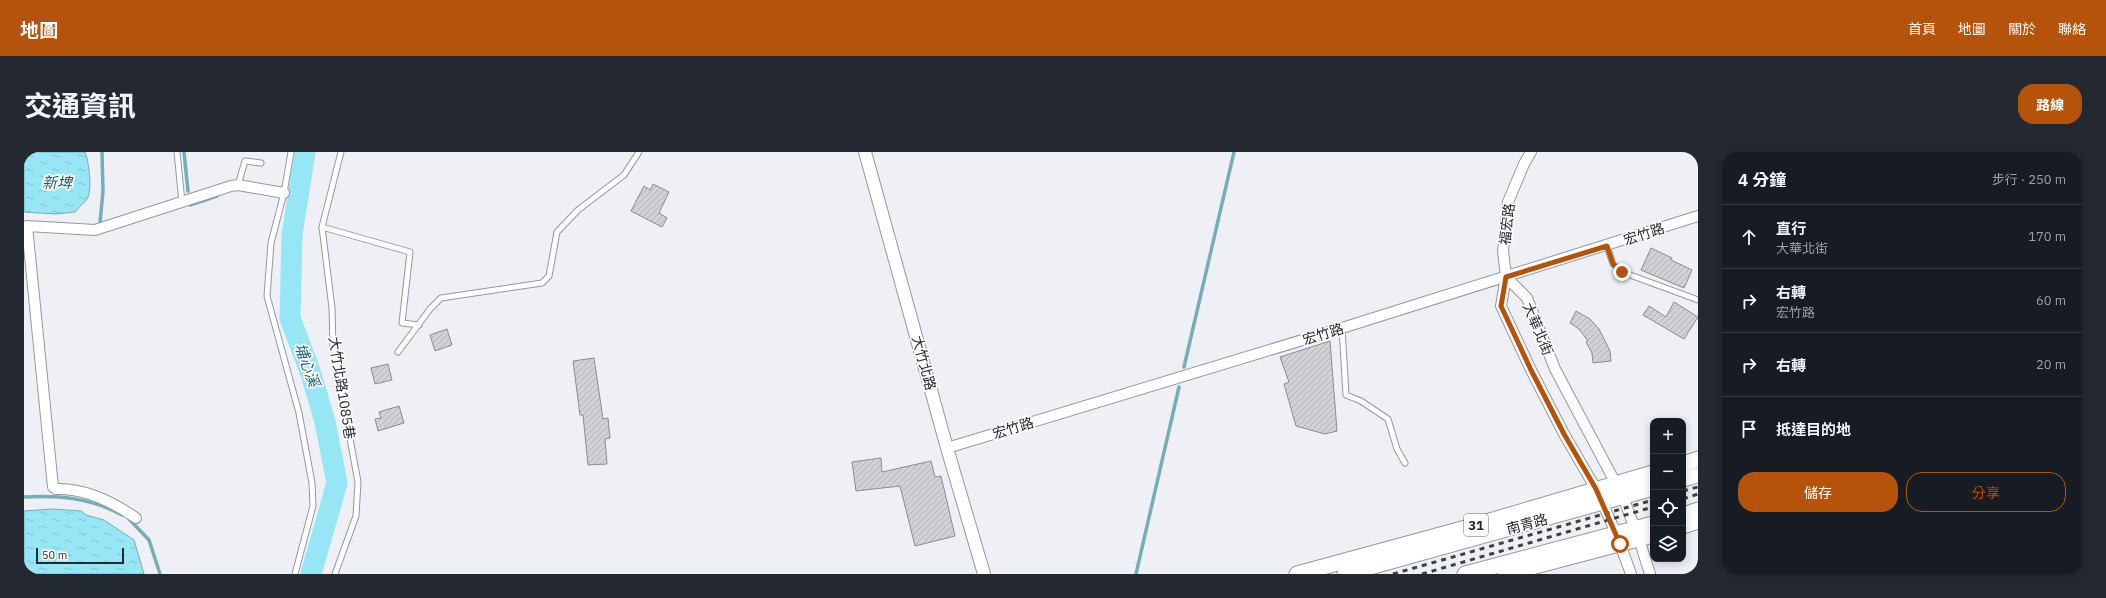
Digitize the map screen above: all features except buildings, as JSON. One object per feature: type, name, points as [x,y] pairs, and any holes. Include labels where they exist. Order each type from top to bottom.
[{"type":"main road","points":[[1686,463],[1698,459]]},
{"type":"main road","name":"31","points":[[1297,574],[1466,528],[1596,489],[1619,491],[1650,475]]},
{"type":"main road","points":[[1686,478],[1698,475]]},
{"type":"main road","name":"南青路","points":[[1350,573],[1602,503],[1619,491],[1650,488]]},
{"type":"main road","points":[[1686,514],[1698,510]]},
{"type":"main road","points":[[1686,525],[1698,521]]},
{"type":"main road","points":[[1465,574],[1618,538],[1643,534],[1651,526]]},
{"type":"main road","name":"南青路","points":[[1350,573],[1466,528]]},
{"type":"main road","points":[[1505,574],[1618,538]]},
{"type":"street","name":"大竹北路","points":[[865,152],[947,448],[984,574]]},
{"type":"street","name":"福宏路","points":[[1506,277],[1503,251],[1508,202],[1524,164],[1531,152]]},
{"type":"street","points":[[136,518],[106,500],[81,492],[56,489],[53,487],[27,226],[95,230],[238,185],[284,193]]},
{"type":"street","name":"宏竹路","points":[[947,448],[1342,328],[1607,246],[1698,216]]},
{"type":"street","name":"大華北街","points":[[1506,277],[1501,306],[1531,370],[1564,434],[1596,489],[1618,538],[1631,574]]},
{"type":"street","name":"大華北街","points":[[1506,277],[1527,298],[1555,369],[1643,534],[1650,574]]},
{"type":"lane","points":[[177,152],[182,202]]},
{"type":"lane","points":[[291,152],[284,193],[271,244],[267,296],[299,413],[312,483],[313,506],[294,574]]},
{"type":"lane","name":"大竹北路1085巷","points":[[335,574],[356,516],[358,482],[333,347],[332,308],[322,227],[341,152]]},
{"type":"lane","points":[[398,352],[430,309],[441,298],[542,283],[549,276],[557,232],[578,210],[624,175],[639,152]]},
{"type":"lane","points":[[238,185],[245,161],[261,163]]},
{"type":"lane","points":[[322,227],[410,252],[402,323],[419,325]]},
{"type":"lane","points":[[1607,246],[1613,264],[1622,272],[1698,300]]},
{"type":"lane","points":[[1342,328],[1346,395],[1361,401],[1388,419],[1397,449],[1405,463]]},
{"type":"water","name":"新埤","points":[[24,152],[85,152],[90,174],[90,187],[86,201],[75,212],[56,214],[24,212]]},
{"type":"water","points":[[53,509],[81,511],[86,515],[104,520],[134,540],[144,574],[24,574],[24,511]]},
{"type":"waterway","points":[[100,223],[103,191],[102,152]]},
{"type":"waterway","points":[[184,152],[188,191]]},
{"type":"waterway","name":"埔心溪","points":[[305,152],[292,235],[290,318],[311,374],[325,422],[337,483],[311,574]]},
{"type":"waterway","points":[[1184,367],[1234,152]]},
{"type":"waterway","points":[[190,205],[217,196]]},
{"type":"waterway","points":[[1136,574],[1179,387]]},
{"type":"waterway","points":[[24,497],[62,497],[87,501],[122,515]]},
{"type":"waterway","points":[[129,519],[149,540],[160,574]]},
{"type":"railway","points":[[1686,490],[1698,487]]},
{"type":"railway","points":[[1686,498],[1698,494]]},
{"type":"railway","points":[[1393,574],[1650,501]]},
{"type":"railway","points":[[1422,574],[1650,508]]},
{"type":"route","points":[[1620,544],[1596,489],[1564,434],[1531,370],[1501,306],[1506,277],[1607,246],[1613,264],[1622,272]]}]
